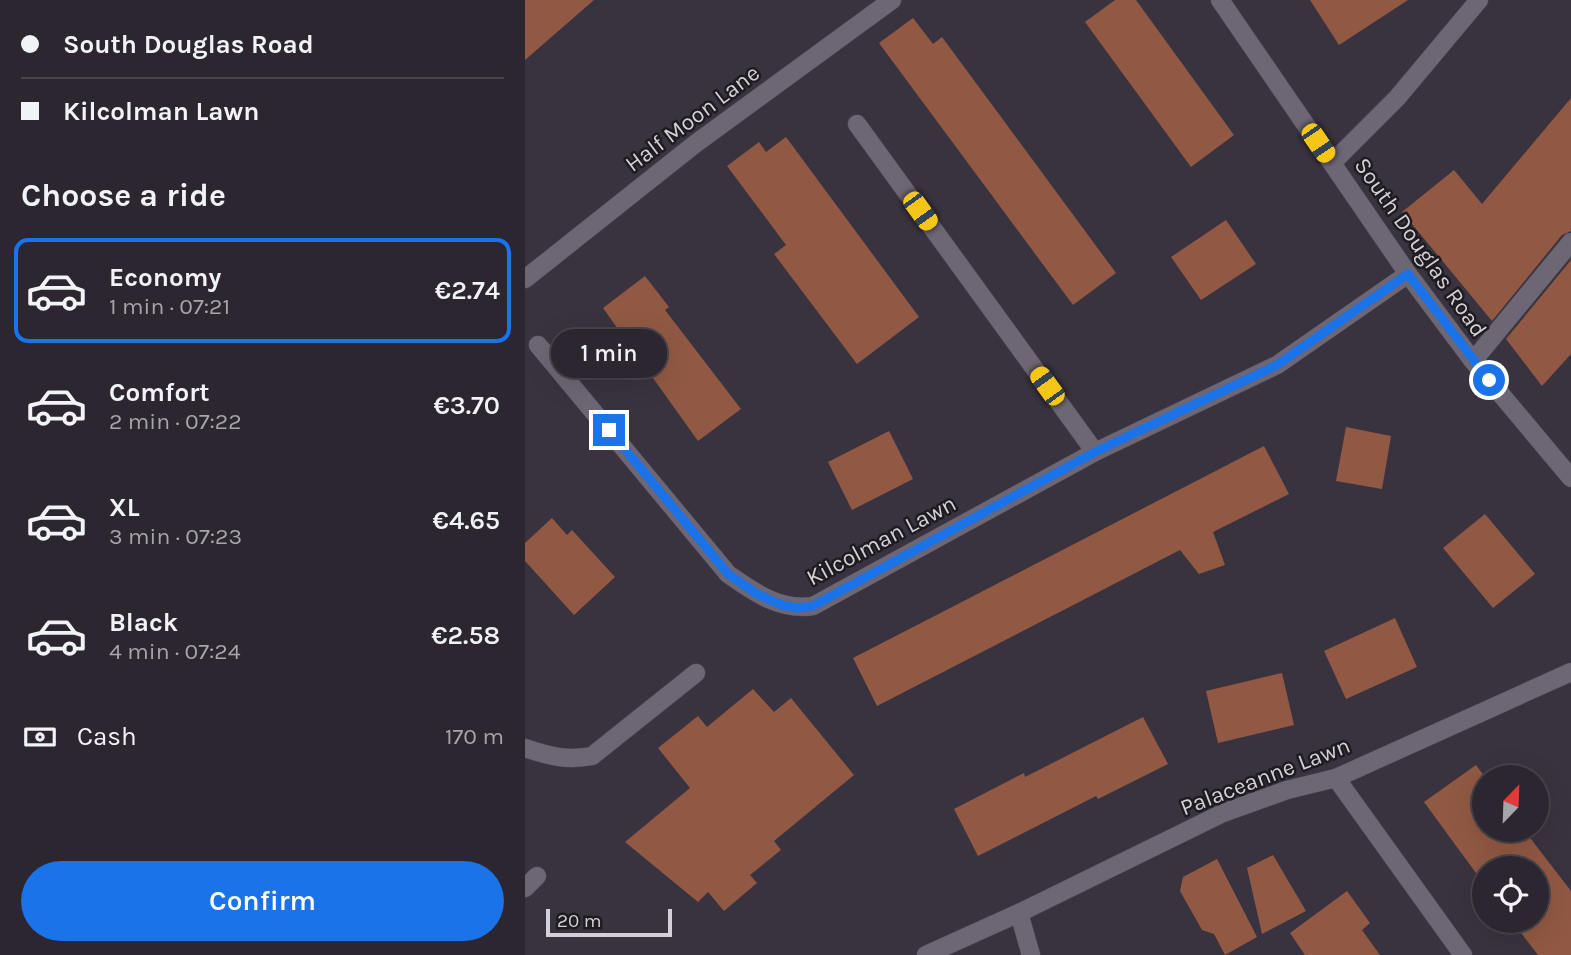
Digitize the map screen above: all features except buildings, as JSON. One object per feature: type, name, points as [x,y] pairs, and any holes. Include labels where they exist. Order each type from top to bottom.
[{"type":"street","name":"Half Moon Lane","points":[[525,279],[695,144],[892,0]]},
{"type":"street","name":"South Douglas Road","points":[[1220,0],[1408,274],[1473,361],[1571,477]]},
{"type":"street","points":[[1332,163],[1419,74],[1479,0]]},
{"type":"street","points":[[857,124],[1095,452]]},
{"type":"street","points":[[1473,361],[1571,242]]},
{"type":"street","name":"Kilcolman Lawn","points":[[538,345],[728,574],[757,594],[797,608],[813,606],[1095,452],[1277,365],[1408,274]]},
{"type":"street","name":"Palaceanne Lawn","points":[[926,955],[1019,913],[1223,813],[1287,790],[1336,778],[1571,672]]},
{"type":"street","points":[[525,748],[548,756],[573,760],[592,756],[696,673]]},
{"type":"street","points":[[1336,778],[1463,955]]},
{"type":"street","points":[[1019,913],[1031,955]]},
{"type":"route","points":[[609,430],[728,574],[757,594],[779,604],[797,608],[813,606],[1095,452],[1277,365],[1408,274],[1489,380]]}]
